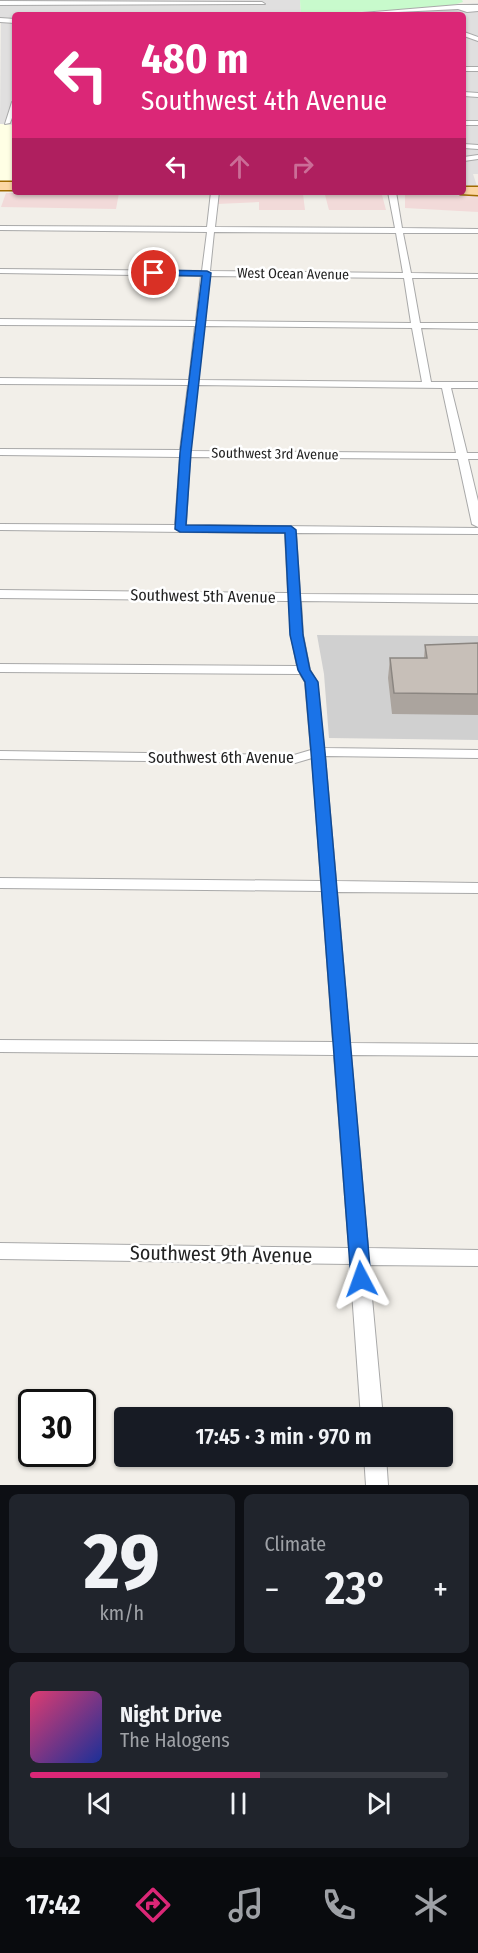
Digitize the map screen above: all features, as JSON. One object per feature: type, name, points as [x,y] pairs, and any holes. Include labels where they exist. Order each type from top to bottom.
[{"type":"street","points":[[0,3],[262,2]]},
{"type":"street","points":[[458,7],[466,3],[477,8]]},
{"type":"street","points":[[376,12],[477,8]]},
{"type":"street","points":[[180,529],[185,453],[215,195]]},
{"type":"street","points":[[393,195],[427,384]]},
{"type":"street","points":[[0,228],[478,231]]},
{"type":"street","name":"West Ocean Avenue","points":[[0,271],[478,276]]},
{"type":"street","points":[[0,322],[478,326]]},
{"type":"street","points":[[0,381],[478,385]]},
{"type":"street","points":[[446,385],[460,456],[478,524]]},
{"type":"street","name":"Southwest 3rd Avenue","points":[[0,452],[478,456]]},
{"type":"street","points":[[0,527],[478,531]]},
{"type":"street","points":[[291,530],[297,635],[304,670],[311,682],[318,752],[371,1407]]},
{"type":"street","name":"Southwest 5th Avenue","points":[[0,594],[478,599]]},
{"type":"street","points":[[0,668],[304,670]]},
{"type":"street","name":"Southwest 6th Avenue","points":[[0,755],[295,759],[318,752],[478,754]]},
{"type":"street","points":[[0,883],[478,888]]},
{"type":"street","points":[[0,1046],[478,1050]]},
{"type":"street","name":"Southwest 9th Avenue","points":[[0,1251],[478,1258]]},
{"type":"street","points":[[376,1467],[377,1485]]},
{"type":"shaded area","points":[[0,0],[300,0],[301,12],[12,12],[12,20],[0,19]]},
{"type":"shaded area","points":[[478,3],[478,174],[473,174],[477,186],[466,186],[466,12],[450,9],[463,4]]},
{"type":"shaded area","points":[[450,9],[461,12],[397,12]]},
{"type":"shaded area","points":[[1,21],[12,22],[12,125],[0,124]]},
{"type":"shaded area","points":[[0,124],[12,125],[12,182],[0,182]]},
{"type":"shaded area","points":[[6,193],[12,193],[12,195],[119,195],[116,209],[1,207]]},
{"type":"shaded area","points":[[221,195],[303,195],[305,210],[259,210],[259,202],[217,204]]},
{"type":"shaded area","points":[[325,195],[382,195],[386,210],[329,210]]},
{"type":"shaded area","points":[[405,195],[478,196],[478,212],[405,208]]},
{"type":"shaded area","points":[[317,635],[478,636],[478,740],[329,738],[324,674]]},
{"type":"green space","points":[[300,0],[462,0],[463,2],[447,7],[356,12],[301,12]]},
{"type":"building","points":[[478,643],[478,694],[394,693],[390,658],[427,658],[425,645]]},
{"type":"route","points":[[154,273],[207,273],[185,453],[180,529],[291,530],[297,635],[303,655],[304,670],[311,682],[318,752],[361,1279]]}]
